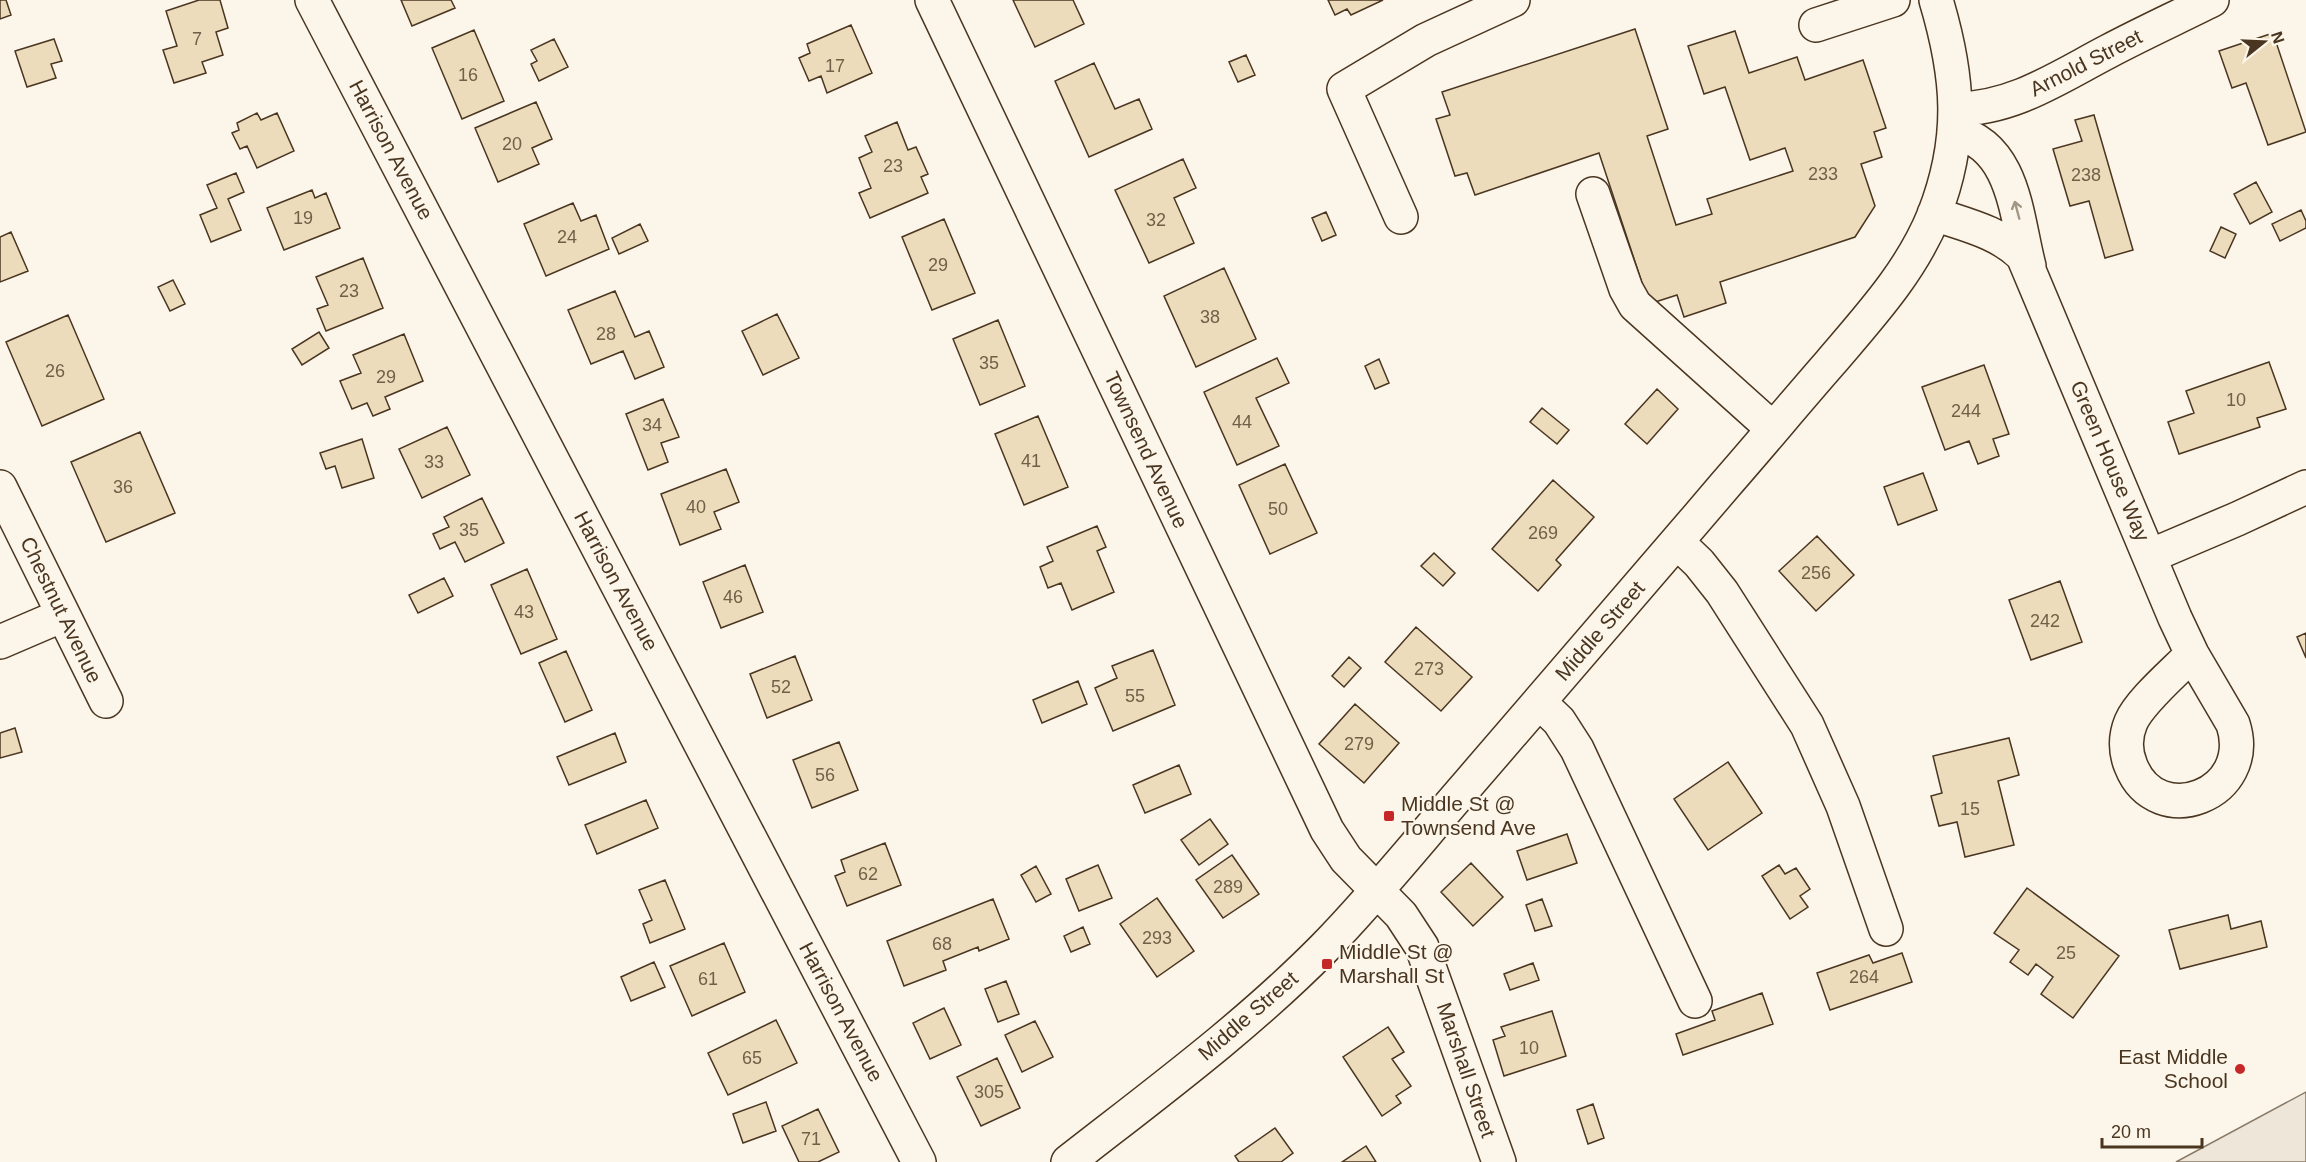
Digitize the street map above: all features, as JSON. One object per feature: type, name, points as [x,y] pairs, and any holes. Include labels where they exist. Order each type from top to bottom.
[{"type":"street","name":"Harrison Avenue","points":[[312,0],[919,1162]]},
{"type":"street","name":"Townsend Avenue","points":[[932,0],[1327,830],[1346,859],[1376,890]]},
{"type":"street","points":[[1401,217],[1344,89],[1426,40],[1513,0]]},
{"type":"street","points":[[1816,26],[1893,0]]},
{"type":"street","name":"Middle Street","points":[[1068,1162],[1257,1011],[1324,949],[1864,324],[1900,277],[1924,237],[1934,214],[1947,174],[1955,120],[1953,67],[1936,0]]},
{"type":"street","name":"Arnold Street","points":[[1955,120],[2039,89],[2212,0]]},
{"type":"street","points":[[1955,120],[1996,159],[2015,201],[2029,268]]},
{"type":"street","points":[[1593,194],[1626,289],[1635,305],[1773,429]]},
{"type":"street","points":[[1934,214],[1991,233],[2004,240],[2023,256],[2029,268]]},
{"type":"street","name":"Green House Way","points":[[2029,268],[2192,654]]},
{"type":"street","name":"Chestnut Avenue","points":[[0,487],[106,701]]},
{"type":"street","points":[[2150,556],[2306,487]]},
{"type":"street","points":[[1677,542],[1700,563],[1722,592],[1807,725],[1843,806],[1886,929]]},
{"type":"street","points":[[0,642],[63,615]]},
{"type":"street","points":[[1539,702],[1559,721],[1577,749],[1695,1001]]},
{"type":"street","name":"Marshall Street","points":[[1376,890],[1401,915],[1422,947],[1499,1162]]},
{"type":"shaded area","points":[[2306,1092],[2306,1162],[2176,1162]]},
{"type":"building","points":[[0,0],[6,0],[11,15],[0,19]]},
{"type":"building","points":[[199,0],[220,0],[228,28],[216,32],[223,55],[202,62],[206,73],[174,83],[163,50],[177,46],[166,11]]},
{"type":"building","points":[[401,0],[451,0],[455,8],[412,26]]},
{"type":"building","points":[[1013,0],[1073,0],[1084,24],[1035,47]]},
{"type":"building","points":[[1328,0],[1383,0],[1351,15],[1347,9],[1335,15]]},
{"type":"building","points":[[851,25],[872,73],[827,93],[821,76],[809,81],[799,58],[810,53],[807,44]]},
{"type":"building","points":[[1635,29],[1668,129],[1647,136],[1676,225],[1712,214],[1707,199],[1793,171],[1785,148],[1750,160],[1725,87],[1704,94],[1688,46],[1735,31],[1749,73],[1797,57],[1805,80],[1863,60],[1886,128],[1874,132],[1882,157],[1861,164],[1875,206],[1855,237],[1720,282],[1726,303],[1684,317],[1677,295],[1649,304],[1599,153],[1475,195],[1467,173],[1455,176],[1436,119],[1450,115],[1442,92]]},
{"type":"building","points":[[474,30],[504,101],[462,119],[432,48]]},
{"type":"building","points":[[2273,33],[2306,132],[2268,145],[2246,83],[2232,88],[2219,51]]},
{"type":"building","points":[[54,39],[62,61],[51,64],[56,78],[27,87],[15,51]]},
{"type":"building","points":[[554,39],[568,67],[539,81],[531,64],[537,61],[531,50]]},
{"type":"building","points":[[1246,55],[1255,75],[1238,82],[1229,62]]},
{"type":"building","points":[[1094,63],[1115,109],[1139,99],[1152,129],[1089,157],[1055,81]]},
{"type":"building","points":[[536,102],[552,139],[532,148],[539,164],[498,182],[475,128]]},
{"type":"building","points":[[257,113],[261,120],[277,113],[294,151],[257,168],[247,146],[240,149],[232,133],[239,130],[237,123]]},
{"type":"building","points":[[2094,115],[2133,250],[2105,258],[2089,201],[2070,206],[2053,149],[2082,141],[2075,120]]},
{"type":"building","points":[[897,122],[908,150],[916,147],[928,174],[921,177],[928,193],[870,218],[859,193],[871,188],[859,158],[872,152],[865,136]]},
{"type":"building","points":[[1183,159],[1196,188],[1174,198],[1194,243],[1149,263],[1115,190]]},
{"type":"building","points":[[236,173],[244,192],[228,199],[241,230],[211,242],[200,215],[217,208],[207,185]]},
{"type":"building","points":[[2256,182],[2272,212],[2250,224],[2234,194]]},
{"type":"building","points":[[312,190],[315,198],[326,193],[340,228],[284,250],[267,208]]},
{"type":"building","points":[[573,203],[581,221],[596,215],[609,249],[546,276],[524,224]]},
{"type":"building","points":[[2301,210],[2306,221],[2306,228],[2280,241],[2272,224]]},
{"type":"building","points":[[1326,212],[1336,235],[1322,241],[1312,218]]},
{"type":"building","points":[[944,219],[975,293],[932,310],[902,237]]},
{"type":"building","points":[[640,224],[648,241],[619,254],[612,238]]},
{"type":"building","points":[[2221,227],[2236,234],[2225,258],[2210,251]]},
{"type":"building","points":[[11,232],[28,271],[0,282],[0,237]]},
{"type":"building","points":[[363,258],[383,308],[326,331],[317,309],[328,305],[316,277]]},
{"type":"building","points":[[1224,268],[1256,339],[1196,367],[1164,296]]},
{"type":"building","points":[[173,280],[185,304],[170,311],[158,287]]},
{"type":"building","points":[[615,291],[635,337],[649,331],[664,367],[635,379],[623,351],[591,364],[568,310]]},
{"type":"building","points":[[777,314],[799,358],[763,375],[742,331]]},
{"type":"building","points":[[68,315],[104,399],[42,426],[6,342]]},
{"type":"building","points":[[998,320],[1025,386],[980,405],[953,339]]},
{"type":"building","points":[[319,332],[329,348],[302,365],[292,349]]},
{"type":"building","points":[[404,334],[423,381],[385,397],[390,409],[373,416],[367,403],[352,409],[340,381],[361,373],[353,355]]},
{"type":"building","points":[[1277,358],[1289,383],[1256,398],[1279,446],[1237,465],[1204,392]]},
{"type":"building","points":[[1379,359],[1389,383],[1375,389],[1365,366]]},
{"type":"building","points":[[2269,362],[2286,409],[2257,418],[2260,427],[2179,454],[2168,422],[2194,413],[2186,391]]},
{"type":"building","points":[[1984,365],[2009,434],[1993,439],[1999,456],[1978,464],[1969,441],[1945,450],[1922,387]]},
{"type":"building","points":[[1657,389],[1678,409],[1647,444],[1625,424]]},
{"type":"building","points":[[663,399],[679,437],[661,443],[668,462],[648,470],[626,414]]},
{"type":"building","points":[[1542,408],[1569,430],[1557,444],[1530,422]]},
{"type":"building","points":[[1038,416],[1068,487],[1024,505],[995,434]]},
{"type":"building","points":[[447,427],[470,475],[422,498],[399,449]]},
{"type":"building","points":[[140,432],[175,513],[106,542],[71,462]]},
{"type":"building","points":[[362,439],[374,478],[342,488],[335,466],[326,469],[320,453]]},
{"type":"building","points":[[1285,464],[1317,533],[1270,554],[1239,485]]},
{"type":"building","points":[[726,469],[739,502],[714,512],[721,529],[680,545],[661,494]]},
{"type":"building","points":[[1923,473],[1937,510],[1898,525],[1884,487]]},
{"type":"building","points":[[1553,480],[1594,517],[1556,560],[1561,565],[1538,591],[1492,549]]},
{"type":"building","points":[[482,498],[504,543],[465,562],[455,542],[440,549],[433,534],[449,527],[444,517]]},
{"type":"building","points":[[1097,526],[1106,547],[1097,551],[1114,592],[1072,610],[1061,583],[1048,588],[1040,567],[1053,561],[1047,547]]},
{"type":"building","points":[[1817,536],[1854,575],[1816,611],[1779,571]]},
{"type":"building","points":[[1434,553],[1455,573],[1443,586],[1421,566]]},
{"type":"building","points":[[745,565],[763,612],[721,628],[703,582]]},
{"type":"building","points":[[527,569],[557,639],[521,654],[491,585]]},
{"type":"building","points":[[444,578],[453,596],[418,613],[409,595]]},
{"type":"building","points":[[2060,581],[2082,642],[2031,660],[2009,600]]},
{"type":"building","points":[[1416,627],[1472,677],[1441,711],[1385,662]]},
{"type":"building","points":[[2306,633],[2306,658],[2297,637]]},
{"type":"building","points":[[1153,650],[1175,705],[1113,731],[1095,688],[1117,678],[1112,666]]},
{"type":"building","points":[[566,651],[592,710],[565,722],[539,663]]},
{"type":"building","points":[[795,656],[812,700],[767,718],[750,674]]},
{"type":"building","points":[[1349,657],[1361,668],[1344,687],[1332,676]]},
{"type":"building","points":[[1078,681],[1087,704],[1042,723],[1033,700]]},
{"type":"building","points":[[1355,704],[1399,743],[1364,783],[1319,744]]},
{"type":"building","points":[[15,728],[22,752],[0,758],[0,733]]},
{"type":"building","points":[[615,733],[626,762],[569,785],[557,757]]},
{"type":"building","points":[[2009,738],[2019,775],[1998,781],[2014,845],[1965,857],[1957,822],[1939,826],[1931,796],[1942,793],[1933,756]]},
{"type":"building","points":[[839,742],[858,790],[812,808],[793,760]]},
{"type":"building","points":[[1728,762],[1762,813],[1708,850],[1674,799]]},
{"type":"building","points":[[1179,765],[1191,794],[1145,813],[1133,785]]},
{"type":"building","points":[[646,800],[658,828],[597,854],[585,825]]},
{"type":"building","points":[[1210,819],[1228,844],[1199,865],[1181,840]]},
{"type":"building","points":[[1567,834],[1577,863],[1527,880],[1517,851]]},
{"type":"building","points":[[885,843],[901,885],[847,906],[835,876],[845,872],[841,860]]},
{"type":"building","points":[[1232,855],[1259,894],[1223,918],[1196,880]]},
{"type":"building","points":[[1471,863],[1503,897],[1473,926],[1441,892]]},
{"type":"building","points":[[1098,865],[1112,898],[1079,911],[1066,879]]},
{"type":"building","points":[[1779,865],[1785,874],[1796,868],[1810,889],[1800,896],[1808,907],[1790,919],[1762,876]]},
{"type":"building","points":[[1036,866],[1051,894],[1036,902],[1021,875]]},
{"type":"building","points":[[665,880],[685,929],[650,943],[643,924],[652,920],[639,890]]},
{"type":"building","points":[[2027,888],[2119,956],[2073,1018],[2041,994],[2053,977],[2036,964],[2028,975],[2010,962],[2019,950],[1994,933]]},
{"type":"building","points":[[1157,898],[1194,951],[1157,977],[1120,924]]},
{"type":"building","points":[[993,899],[1009,939],[979,951],[978,947],[943,961],[946,970],[904,986],[887,941]]},
{"type":"building","points":[[1542,899],[1552,926],[1535,931],[1526,905]]},
{"type":"building","points":[[2228,915],[2231,929],[2261,921],[2267,947],[2180,969],[2169,930]]},
{"type":"building","points":[[1083,927],[1090,944],[1071,952],[1064,936]]},
{"type":"building","points":[[724,943],[745,992],[692,1016],[670,966]]},
{"type":"building","points":[[1902,953],[1912,982],[1830,1010],[1817,973],[1869,955],[1873,963]]},
{"type":"building","points":[[654,962],[665,987],[631,1001],[621,977]]},
{"type":"building","points":[[1533,963],[1539,980],[1510,990],[1504,974]]},
{"type":"building","points":[[1006,981],[1019,1014],[998,1022],[985,989]]},
{"type":"building","points":[[1762,993],[1773,1024],[1683,1055],[1676,1034],[1715,1020],[1712,1011]]},
{"type":"building","points":[[944,1008],[961,1045],[930,1059],[913,1023]]},
{"type":"building","points":[[1552,1011],[1566,1056],[1504,1076],[1493,1040],[1505,1036],[1501,1027]]},
{"type":"building","points":[[776,1020],[797,1063],[728,1095],[708,1053]]},
{"type":"building","points":[[1035,1021],[1053,1057],[1022,1072],[1005,1035]]},
{"type":"building","points":[[1388,1027],[1404,1052],[1392,1059],[1411,1086],[1396,1096],[1401,1103],[1382,1116],[1343,1057]]},
{"type":"building","points":[[997,1058],[1020,1108],[981,1126],[957,1077]]},
{"type":"building","points":[[766,1102],[776,1131],[743,1143],[733,1114]]},
{"type":"building","points":[[1593,1104],[1604,1138],[1588,1144],[1577,1110]]},
{"type":"building","points":[[818,1109],[839,1152],[818,1162],[799,1162],[782,1126]]},
{"type":"building","points":[[1275,1128],[1293,1153],[1281,1162],[1239,1162],[1235,1156]]},
{"type":"building","points":[[1366,1146],[1376,1162],[1342,1162]]},
{"type":"place","name":"Middle St @ Townsend Ave","points":[[1389,816]]},
{"type":"place","name":"Middle St @ Marshall St","points":[[1327,964]]},
{"type":"place","name":"East Middle School","points":[[2240,1069]]}]
